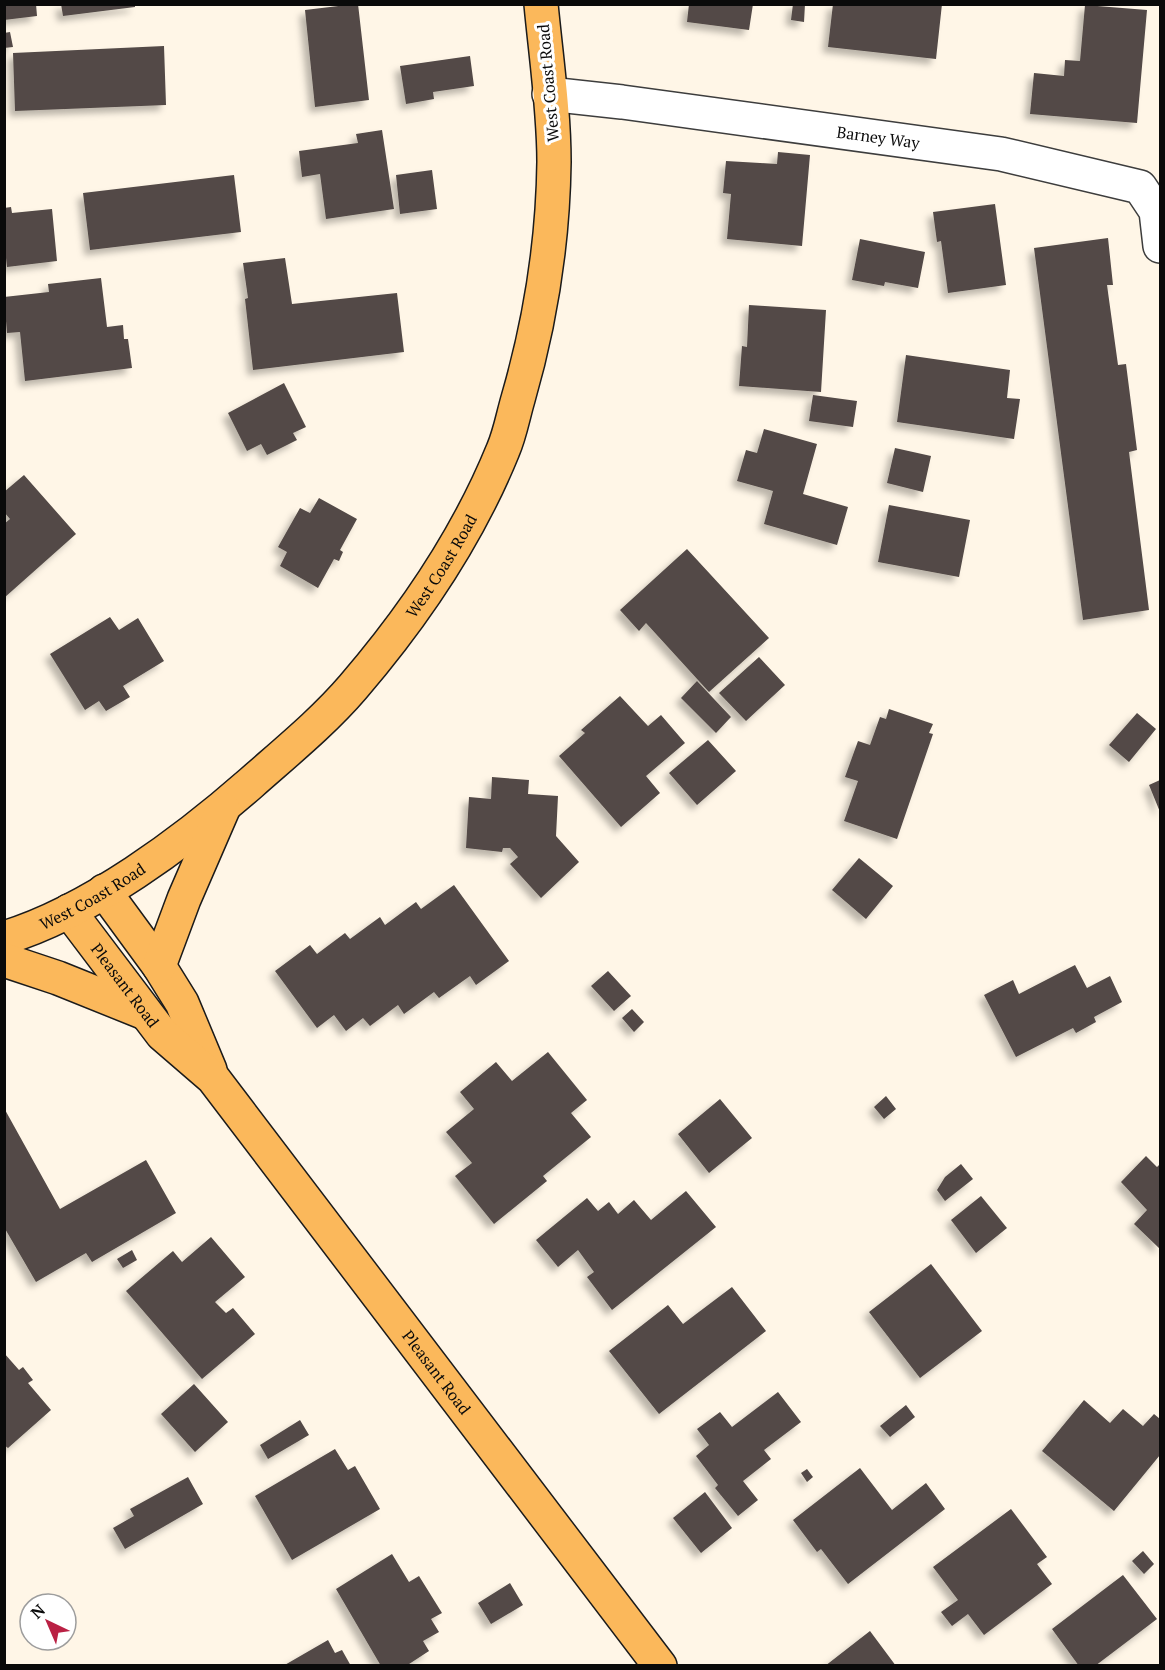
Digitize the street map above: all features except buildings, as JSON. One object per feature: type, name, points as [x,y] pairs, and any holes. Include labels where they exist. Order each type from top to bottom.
[{"type":"main road","name":"West Coast Road","points":[[4,938],[69,911],[104,891],[185,837],[224,807],[305,737],[353,687],[398,630],[437,574],[472,516],[504,447],[525,376],[541,308],[550,233],[554,162],[541,4]]},
{"type":"main road","points":[[159,966],[184,899],[224,807]]},
{"type":"main road","name":"Pleasant Road","points":[[104,891],[159,966],[182,1003],[213,1078]]},
{"type":"main road","name":"Pleasant Road","points":[[69,911],[162,1034],[213,1078],[660,1665]]},
{"type":"main road","points":[[4,960],[58,978],[147,1014]]},
{"type":"street","name":"Barney Way","points":[[549,94],[1001,154],[1140,188],[1156,211],[1161,246]]}]
